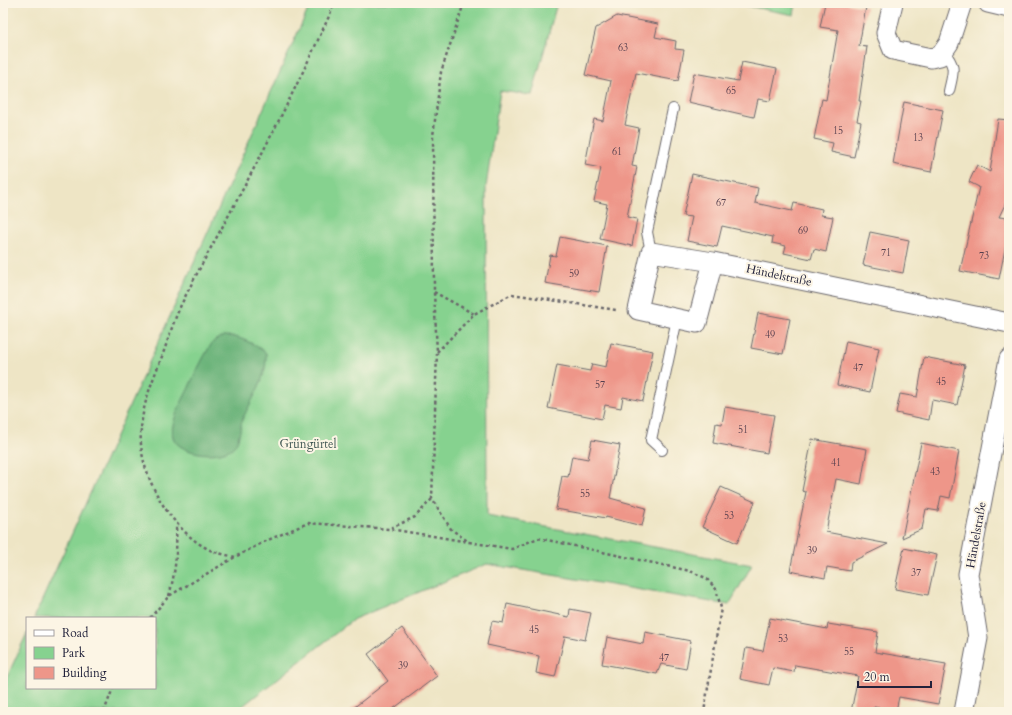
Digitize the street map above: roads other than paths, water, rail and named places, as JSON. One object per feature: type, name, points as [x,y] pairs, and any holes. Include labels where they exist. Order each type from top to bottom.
[{"type":"street","points":[[893,3],[886,33],[893,50],[931,58],[940,56],[949,43],[962,3]]},
{"type":"street","points":[[988,3],[1009,8]]},
{"type":"street","points":[[651,252],[638,310],[698,323],[713,262]]},
{"type":"street","name":"Händelstraße","points":[[651,252],[713,262],[1009,324]]},
{"type":"street","name":"Händelstraße","points":[[964,712],[978,638],[968,574],[1009,359]]},
{"type":"lane","points":[[943,51],[950,58],[953,69],[949,91]]},
{"type":"lane","points":[[651,252],[647,232],[673,109]]},
{"type":"lane","points":[[662,450],[651,440],[677,319]]},
{"type":"park label","name":"Grüngürtel","points":[[308,444]]}]
